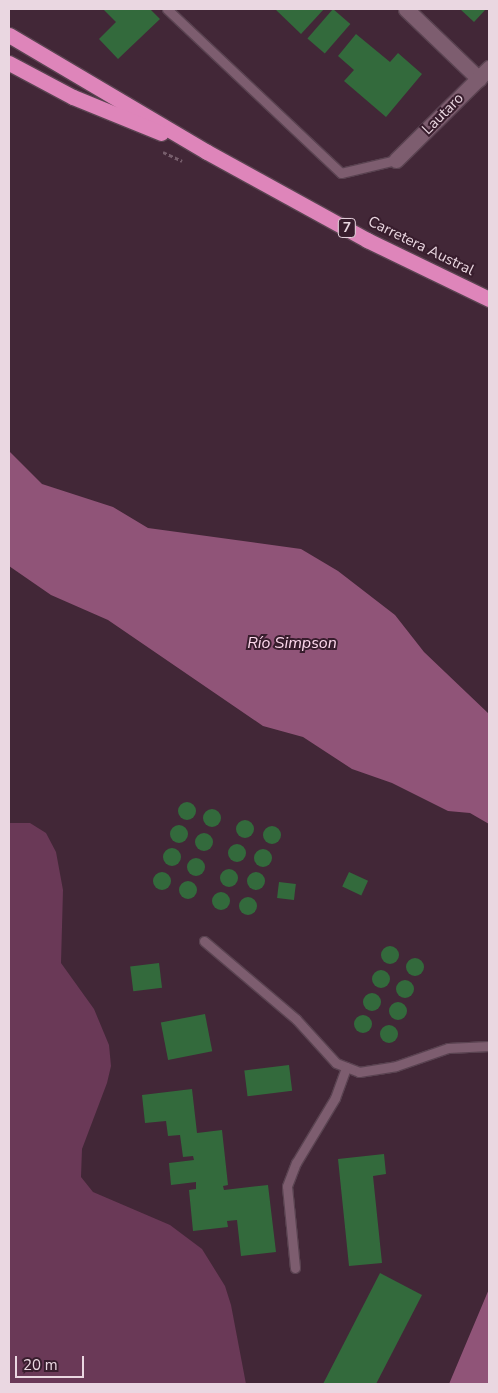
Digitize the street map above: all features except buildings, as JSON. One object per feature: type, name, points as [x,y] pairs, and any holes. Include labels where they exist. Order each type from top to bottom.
[{"type":"highway","name":"Carretera Austral","points":[[9,35],[207,152],[367,240],[489,299]]},
{"type":"highway","name":"Carretera Austral","points":[[9,63],[73,97],[207,152]]},
{"type":"street","points":[[406,9],[484,73]]},
{"type":"street","name":"Lautaro","points":[[396,160],[484,73]]},
{"type":"lane","points":[[167,9],[341,173],[396,160]]},
{"type":"lane","points":[[204,941],[296,1019],[336,1063],[346,1067],[360,1072],[396,1066],[448,1048],[489,1046]]},
{"type":"lane","points":[[294,1268],[287,1186],[296,1163],[335,1098],[346,1067]]},
{"type":"shaded area","points":[[9,823],[30,823],[46,833],[56,852],[63,890],[61,963],[94,1009],[109,1045],[111,1066],[107,1083],[82,1149],[81,1177],[93,1192],[170,1225],[202,1249],[225,1286],[231,1305],[246,1384],[9,1384]]},
{"type":"water","name":"Río Simpson","points":[[9,451],[42,484],[113,507],[148,528],[301,549],[338,571],[395,615],[424,652],[489,714],[489,824],[470,813],[448,811],[392,783],[352,769],[303,737],[263,726],[108,620],[51,595],[9,566]]},
{"type":"water","points":[[489,1289],[489,1384],[449,1384]]}]
